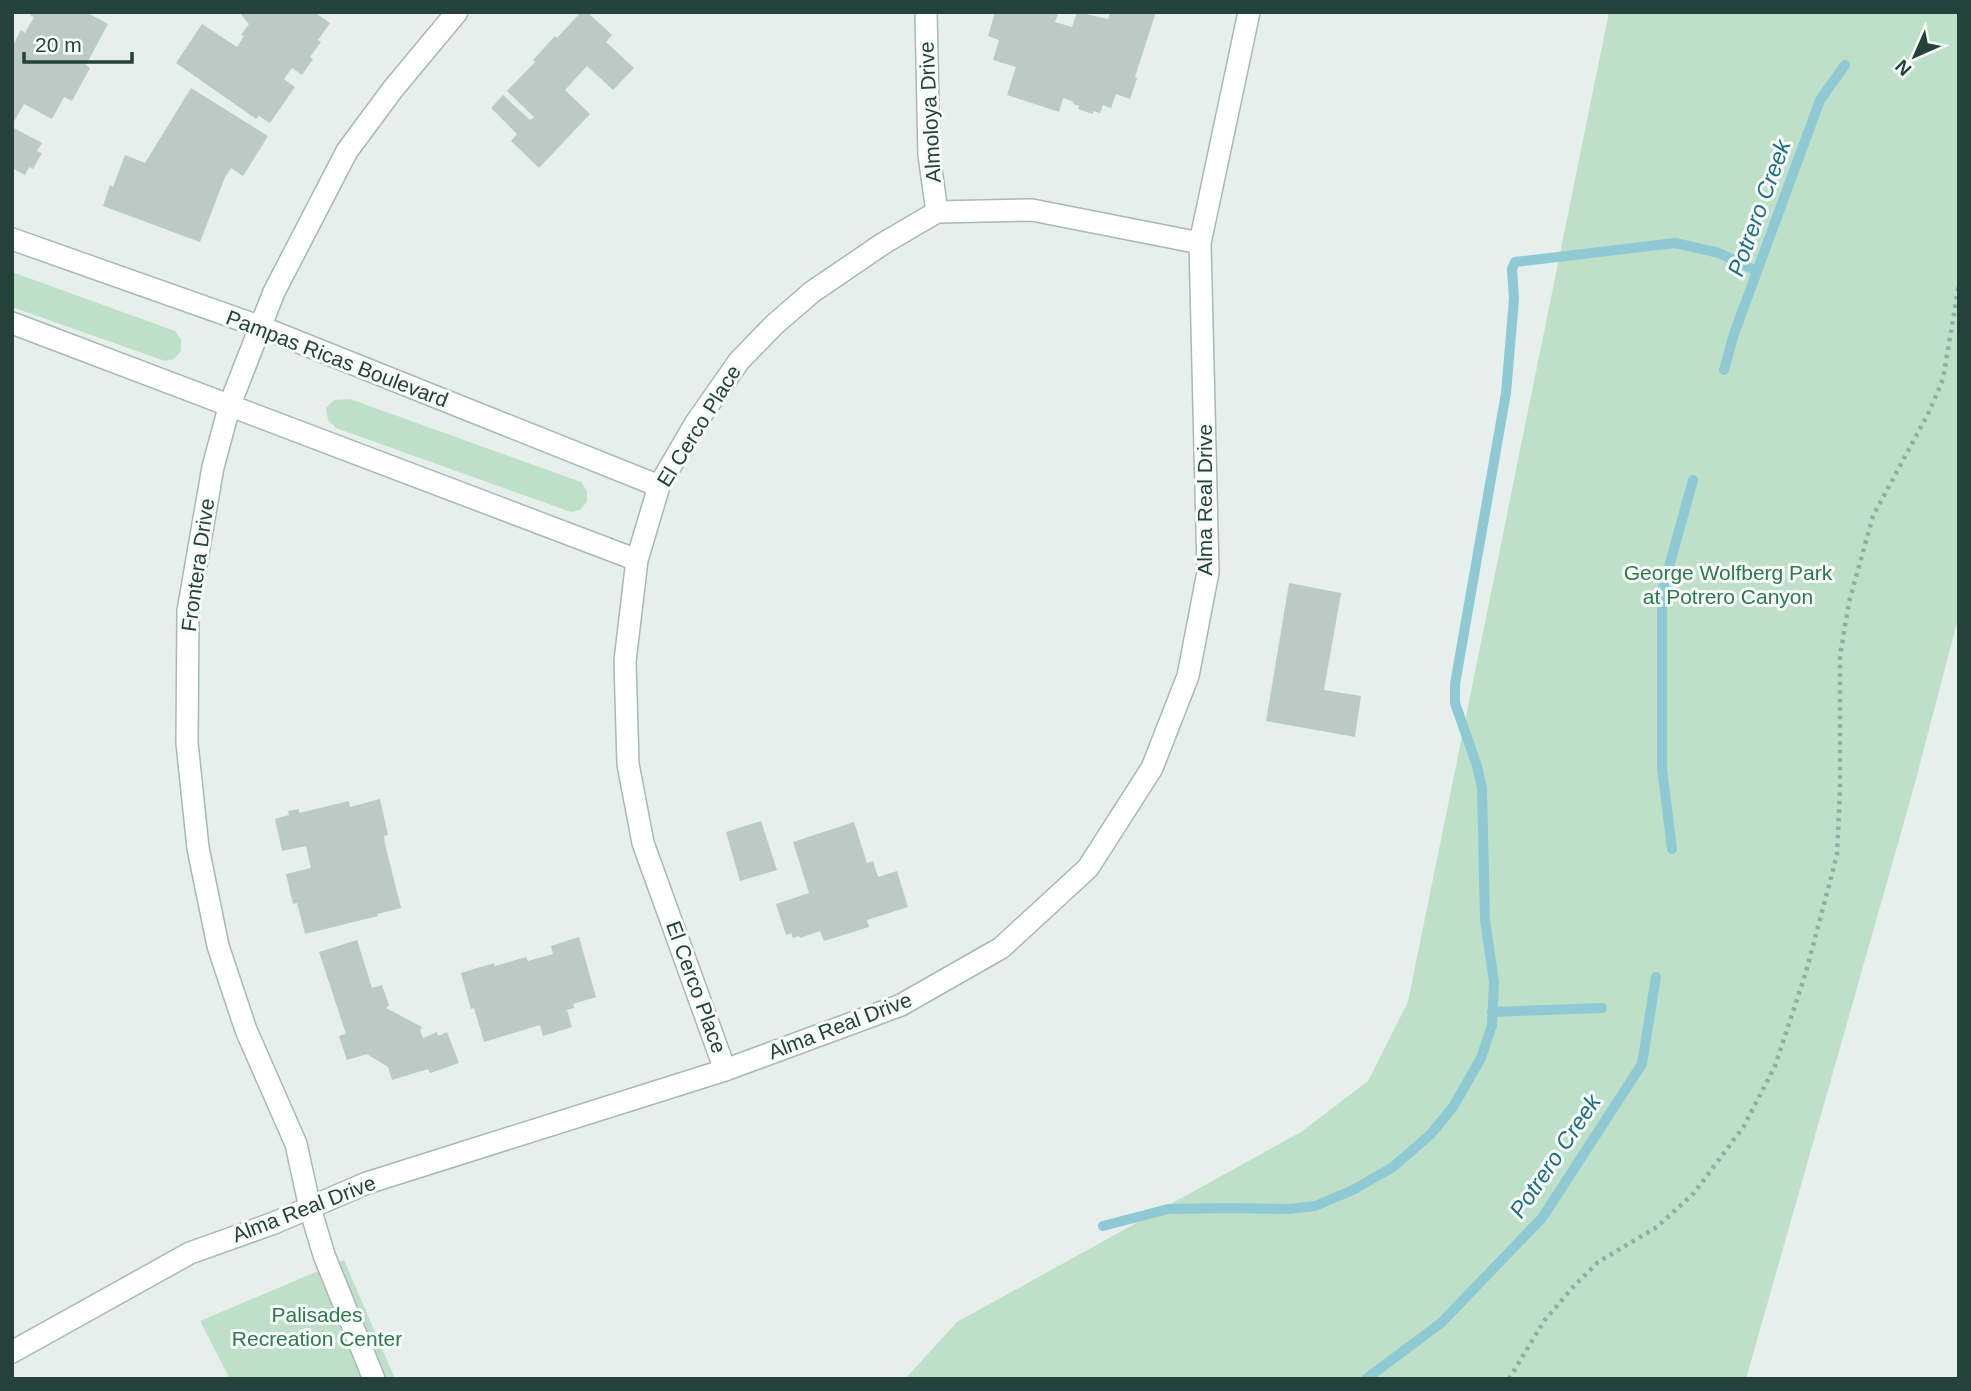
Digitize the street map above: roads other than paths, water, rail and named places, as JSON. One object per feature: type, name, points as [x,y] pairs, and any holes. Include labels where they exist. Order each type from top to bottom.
[{"type":"street","name":"Frontera Drive","points":[[374,1379],[324,1255],[296,1144],[246,1030],[218,946],[198,848],[187,743],[188,611],[213,467],[230,404],[274,292],[347,151],[393,89],[457,12]]},
{"type":"street","name":"Almoloya Drive","points":[[926,12],[929,155],[937,212]]},
{"type":"street","name":"Alma Real Drive","points":[[12,1352],[190,1253],[310,1208],[367,1183],[725,1070],[901,1005],[1001,948],[1088,868],[1152,768],[1188,676],[1208,572],[1200,243],[1249,12]]},
{"type":"street","name":"El Cerco Place","points":[[725,1070],[643,843],[628,764],[625,661],[637,560],[659,486],[695,424],[739,361],[774,325],[812,292],[884,243],[937,212],[1032,210],[1200,243]]},
{"type":"street","name":"Pampas Ricas Boulevard","points":[[12,239],[261,327],[659,486]]},
{"type":"street","points":[[12,323],[637,560]]},
{"type":"waterway","name":"Potrero Creek","points":[[1724,370],[1734,334],[1820,100],[1845,65]]},
{"type":"waterway","points":[[1103,1226],[1168,1209],[1289,1209],[1315,1206],[1353,1190],[1393,1167],[1431,1134],[1453,1107],[1481,1058],[1492,1025],[1494,982],[1485,920],[1482,788],[1455,703],[1455,684],[1506,393],[1514,299],[1512,269],[1515,262],[1675,243],[1719,253],[1757,271]]},
{"type":"waterway","name":"Potrero Creek","points":[[1672,849],[1662,768],[1662,592],[1693,480]]},
{"type":"waterway","name":"Potrero Creek","points":[[1366,1379],[1441,1323],[1542,1218],[1642,1064],[1656,977]]},
{"type":"waterway","points":[[1492,1012],[1602,1008]]},
{"type":"park label","name":"George Wolfberg Park at Potrero Canyon","points":[[1728,585]]},
{"type":"park label","name":"Palisades Recreation Center","points":[[317,1327]]}]
